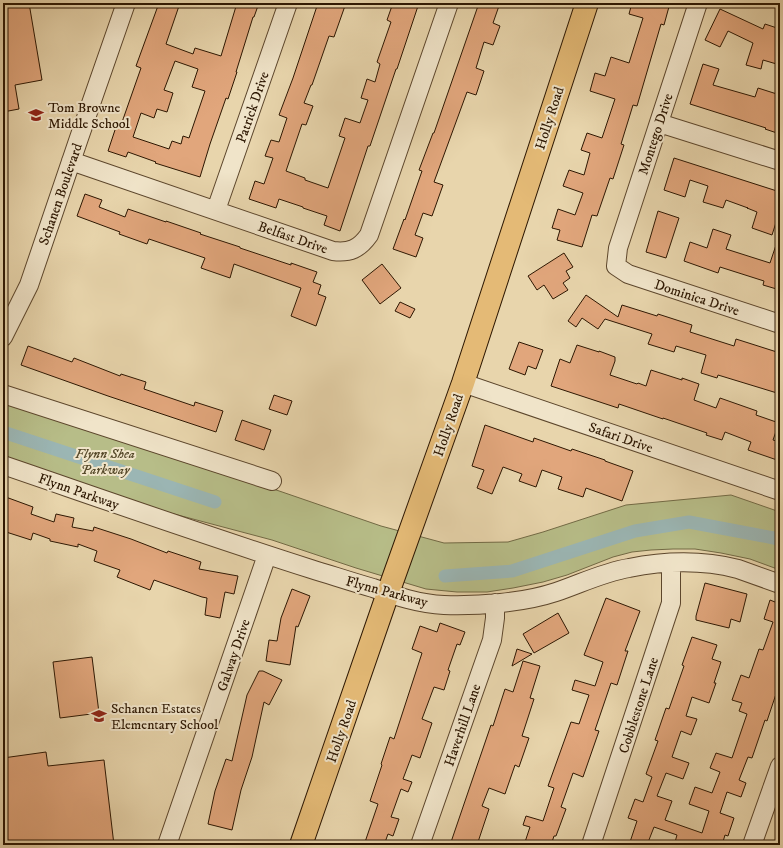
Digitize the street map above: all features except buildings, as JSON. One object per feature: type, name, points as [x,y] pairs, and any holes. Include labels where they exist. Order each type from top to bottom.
[{"type":"main road","name":"Holly Road","points":[[301,845],[388,593],[463,383],[587,3]]},
{"type":"street","name":"Schanen Boulevard","points":[[3,337],[29,286],[126,3]]},
{"type":"street","name":"Patrick Drive","points":[[216,210],[288,3]]},
{"type":"street","name":"Belfast Drive","points":[[71,161],[333,251],[342,252],[353,250],[363,243],[369,235],[449,3]]},
{"type":"street","name":"Montego Drive","points":[[616,266],[618,248],[698,3]]},
{"type":"street","points":[[659,123],[780,161]]},
{"type":"street","name":"Dominica Drive","points":[[616,266],[628,274],[780,324]]},
{"type":"street","name":"Safari Drive","points":[[463,383],[780,491]]},
{"type":"street","points":[[3,394],[272,481]]},
{"type":"street","name":"Flynn Parkway","points":[[3,465],[267,555],[419,602],[441,605],[468,605],[535,598],[626,568],[671,563],[716,565],[736,569],[780,584]]},
{"type":"street","name":"Galway Drive","points":[[167,845],[267,555]]},
{"type":"street","name":"Cobblestone Lane","points":[[591,845],[671,603],[671,563]]},
{"type":"street","name":"Haverhill Lane","points":[[420,845],[492,640],[495,618],[495,603]]},
{"type":"street","points":[[752,845],[780,766]]},
{"type":"green space","name":"Flynn Shea Parkway","points":[[3,396],[381,526],[444,543],[508,542],[626,505],[731,495],[780,512],[780,570],[750,559],[721,553],[695,549],[651,550],[632,552],[613,557],[567,575],[513,588],[487,592],[457,592],[426,589],[356,568],[272,540],[159,510],[3,456]]},
{"type":"waterway","points":[[3,432],[215,502]]},
{"type":"waterway","points":[[445,576],[512,571],[635,531],[689,522],[780,540]]},
{"type":"place","name":"Tom Browne Middle School","points":[[36,115]]},
{"type":"place","name":"Schanen Estates Elementary School","points":[[99,716]]}]
